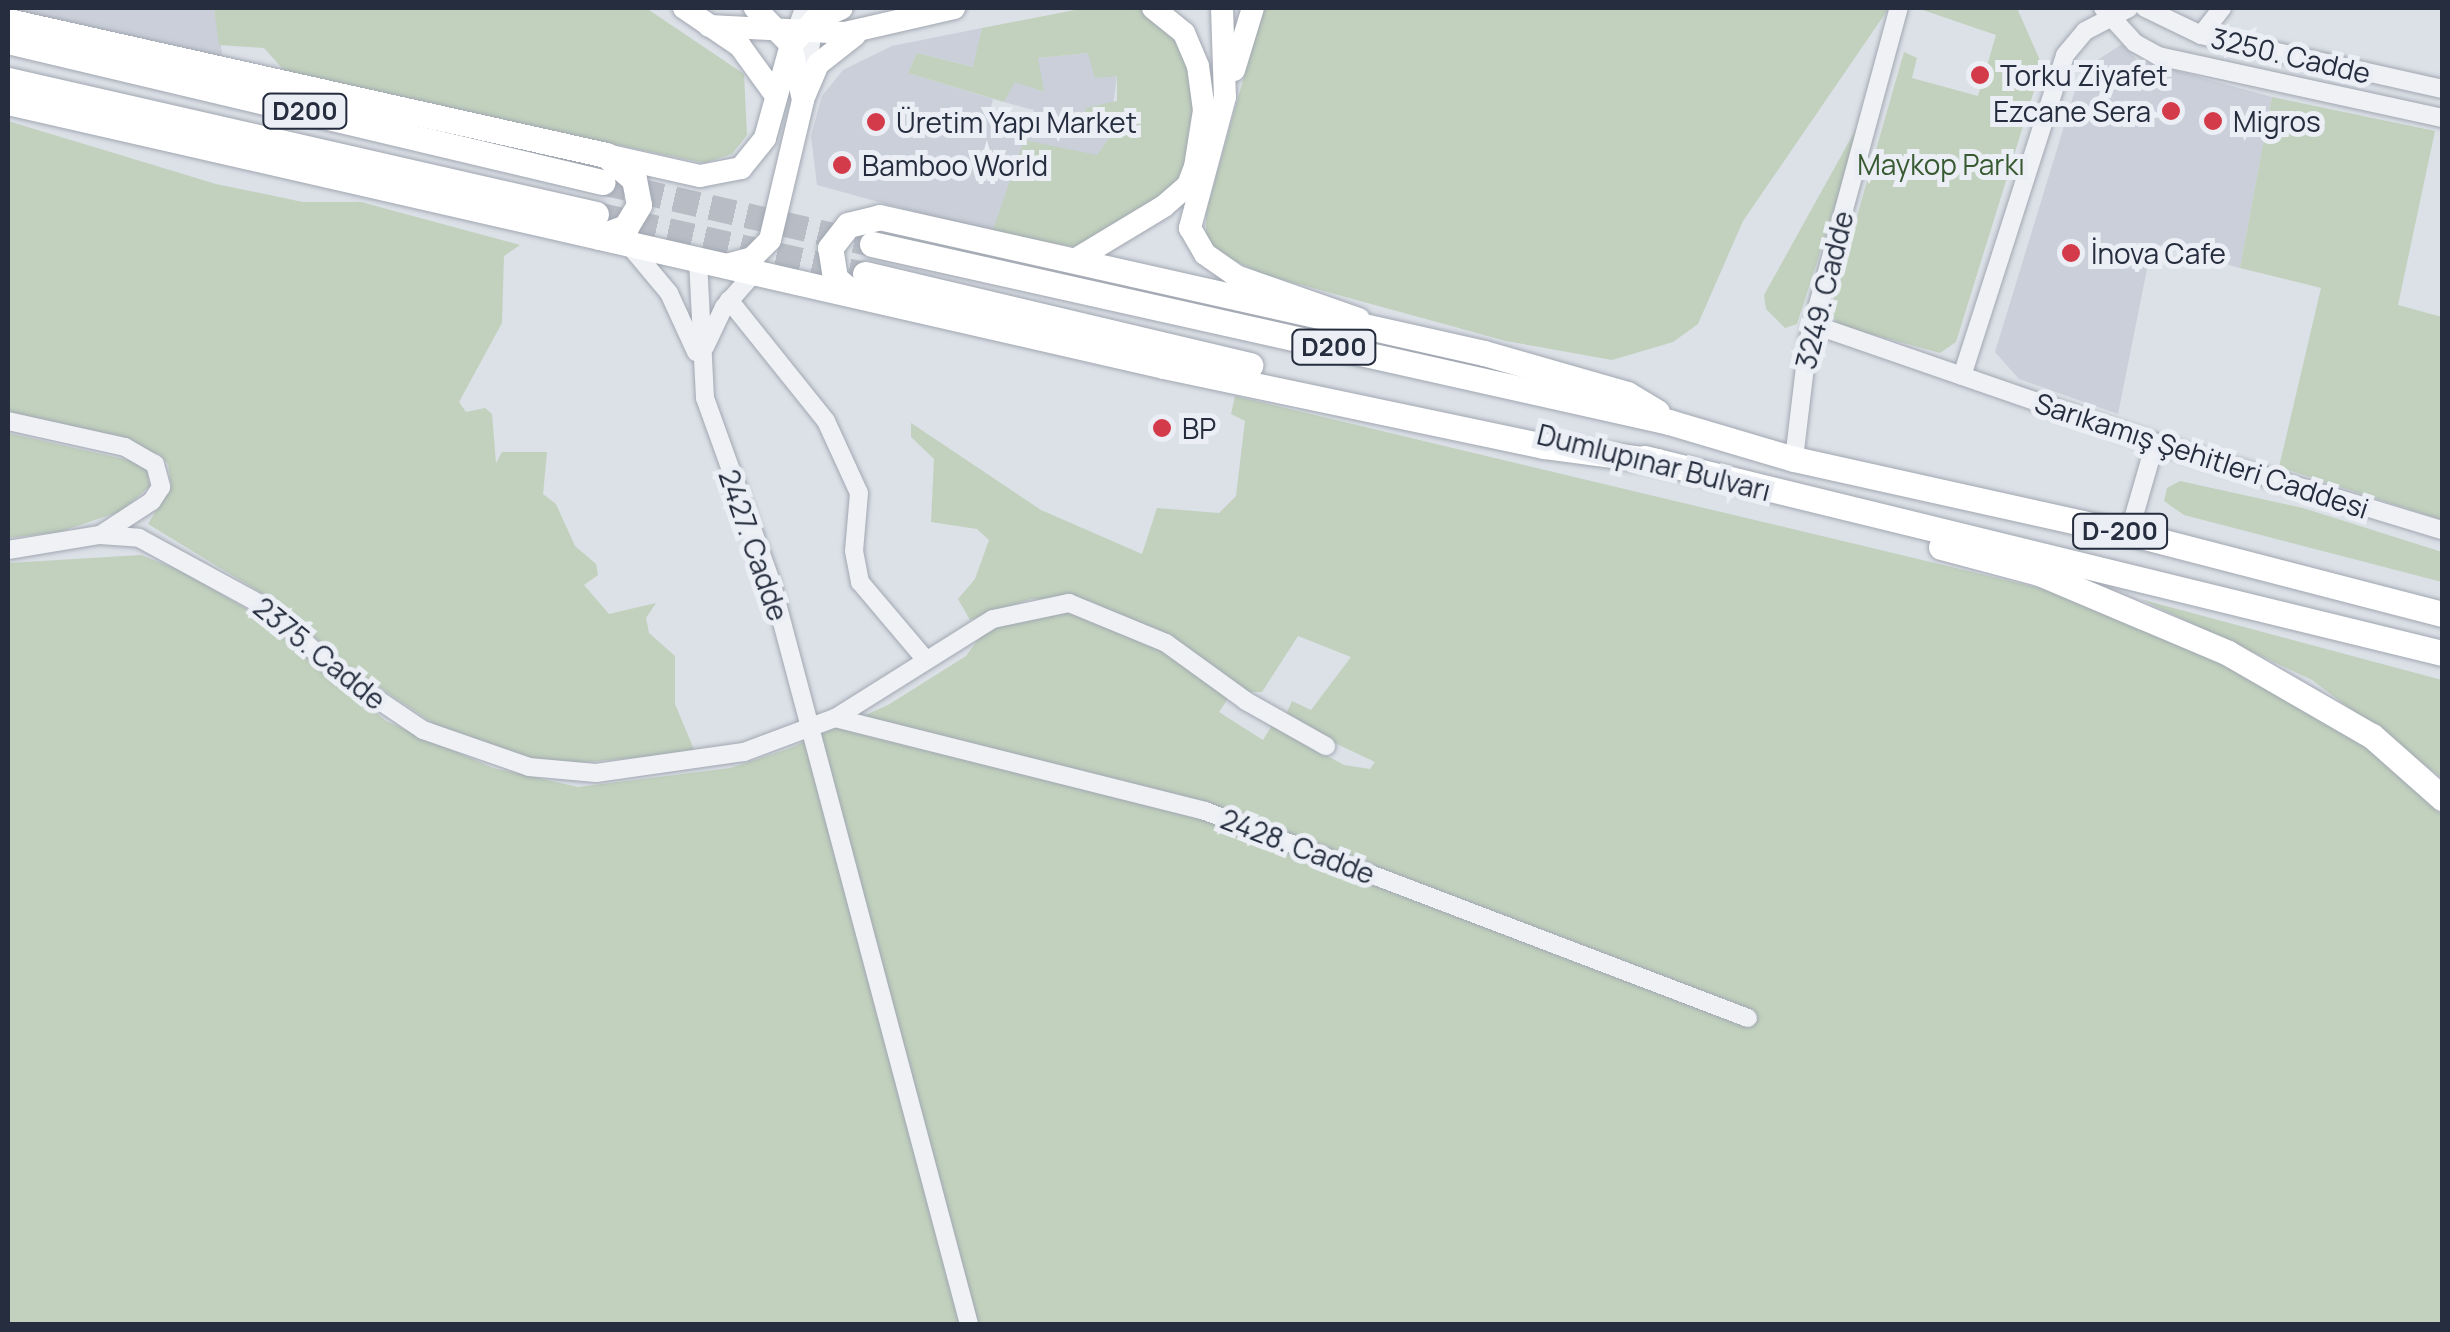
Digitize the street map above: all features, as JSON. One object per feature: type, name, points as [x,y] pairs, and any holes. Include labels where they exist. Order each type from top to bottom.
[{"type":"highway","points":[[8,21],[606,155],[634,179],[638,204],[626,227],[598,226],[8,102]]},
{"type":"highway","name":"D200","points":[[8,41],[602,182]]},
{"type":"highway","name":"D200","points":[[8,80],[598,226]]},
{"type":"highway","points":[[862,285],[834,278],[829,255],[839,232],[864,218],[1375,328],[1627,394],[1668,422]]},
{"type":"highway","name":"Dumlupınar Bulvarı","points":[[598,226],[627,244],[754,273],[862,285],[1656,462],[2442,653]]},
{"type":"highway","name":"Dumlupınar Bulvarı","points":[[872,244],[1668,422],[1794,458],[2129,533],[2442,614]]},
{"type":"highway","points":[[1834,505],[1936,546],[2039,573],[2228,653],[2358,726],[2442,798]]},
{"type":"main road","points":[[684,8],[753,58],[774,93]]},
{"type":"main road","points":[[789,22],[842,8]]},
{"type":"main road","points":[[710,263],[752,258],[770,240],[803,100],[828,54],[868,29],[954,8]]},
{"type":"main road","points":[[1153,8],[1184,33],[1198,66],[1204,110],[1197,160]]},
{"type":"main road","points":[[1073,261],[1164,206],[1188,185],[1216,94],[1218,50],[1210,8]]},
{"type":"main road","points":[[1222,8],[1225,98]]},
{"type":"main road","points":[[1253,8],[1190,217],[1196,240],[1236,276],[1330,304],[1375,328]]},
{"type":"main road","points":[[710,26],[789,22],[868,29]]},
{"type":"main road","points":[[606,155],[700,176],[726,174],[760,149],[789,22]]},
{"type":"main road","points":[[789,22],[803,100]]},
{"type":"street","name":"3249. Cadde","points":[[1794,458],[1812,324],[1899,8]]},
{"type":"street","name":"3250. Cadde","points":[[2145,8],[2200,35],[2442,90]]},
{"type":"street","points":[[2200,35],[2222,8]]},
{"type":"street","name":"3250. Cadde","points":[[2115,12],[2135,44],[2158,56],[2442,118]]},
{"type":"street","points":[[1962,376],[2065,56],[2085,31],[2115,12]]},
{"type":"street","name":"2427. Cadde","points":[[627,244],[669,292],[700,361]]},
{"type":"street","name":"2427. Cadde","points":[[710,263],[700,361],[705,398],[771,581],[969,1324]]},
{"type":"street","points":[[700,361],[729,300],[754,273]]},
{"type":"street","points":[[729,300],[826,420],[859,494],[854,551],[860,582],[926,660]]},
{"type":"street","name":"Sarıkamış Şehitleri Caddesi","points":[[1812,324],[2154,444],[2442,530]]},
{"type":"street","points":[[8,422],[125,447],[155,464],[161,487],[152,501],[100,535]]},
{"type":"street","points":[[2129,533],[2154,444]]},
{"type":"street","name":"2375. Cadde","points":[[8,550],[100,535],[139,538],[219,576],[269,609],[376,702],[424,730],[529,767],[596,773],[674,766],[810,728],[835,718],[994,619],[1068,603],[1166,644],[1246,701],[1326,746]]},
{"type":"street","name":"2428. Cadde","points":[[835,718],[1205,811],[1748,1018]]},
{"type":"shaded area","points":[[8,8],[214,8],[224,64],[8,14]]},
{"type":"shaded area","points":[[982,28],[974,67],[917,53],[908,73],[993,99],[988,118],[1028,128],[1034,110],[1004,102],[1015,81],[1043,92],[1037,58],[1089,53],[1117,75],[1109,138],[1097,155],[992,233],[817,185],[811,136],[822,96],[843,70],[892,46]]},
{"type":"shaded area","points":[[2122,44],[2137,60],[2272,97],[2240,268],[2159,245],[2151,249],[2118,414],[2019,379],[1995,352],[2081,71]]},
{"type":"green space","points":[[214,8],[646,8],[744,74],[747,135],[732,154],[704,163],[290,77],[264,48],[219,45]]},
{"type":"green space","points":[[1085,8],[1138,8],[1176,29],[1199,96],[1186,178],[1082,248],[992,233],[1024,140],[1097,155],[1109,138],[1087,123],[1085,108],[1117,101],[1117,76],[1095,78],[1088,53],[1038,58],[1044,92],[1015,82],[1004,102],[908,73],[917,53],[973,67],[982,28]]},
{"type":"green space","points":[[1263,8],[1889,8],[1743,221],[1698,324],[1673,342],[1612,360],[1506,341],[1262,274],[1215,251],[1206,237],[1206,213]]},
{"type":"green space","name":"Maykop Parkı","points":[[1917,8],[2017,8],[2042,65],[1956,342],[1940,353],[1838,325],[1830,311],[1904,52],[1917,58],[1912,78],[1978,96],[1996,35]]},
{"type":"green space","points":[[2272,97],[2435,131],[2398,305],[2442,317],[2442,520],[2279,467],[2321,288],[2240,268]]},
{"type":"green space","points":[[1866,111],[1797,324],[1785,328],[1766,309],[1764,295]]},
{"type":"green space","points":[[8,121],[216,184],[303,202],[361,202],[520,245],[504,256],[502,323],[459,402],[466,412],[485,408],[492,414],[496,463],[502,452],[547,452],[543,494],[556,504],[575,546],[596,564],[598,575],[584,585],[609,614],[656,603],[646,618],[649,633],[675,656],[675,704],[695,752],[578,763],[525,759],[434,724],[342,662],[278,603],[148,524],[171,486],[168,464],[159,454],[8,414]]},
{"type":"green space","points":[[1235,396],[2073,596],[2186,642],[2359,741],[2442,815],[2442,1324],[8,1324],[8,563],[141,555],[184,572],[267,621],[386,721],[493,768],[578,787],[730,768],[788,749],[888,705],[966,656],[982,634],[1019,616],[1067,607],[1168,653],[1229,697],[1219,712],[1263,740],[1272,725],[1344,765],[1370,769],[1375,762],[1284,719],[1292,701],[1311,710],[1351,657],[1298,636],[1262,692],[1241,692],[1174,644],[1090,601],[1031,599],[970,620],[958,599],[975,579],[989,540],[977,529],[931,522],[934,459],[911,437],[911,423],[1041,510],[1142,554],[1157,508],[1219,513],[1236,496],[1245,421],[1231,414]]},
{"type":"green space","points":[[8,433],[137,462],[147,469],[150,486],[122,511],[59,532],[8,538]]},
{"type":"green space","points":[[2180,481],[2303,508],[2442,552],[2442,582],[2184,515],[2164,501],[2167,488]]},
{"type":"green space","points":[[2140,599],[2442,680],[2442,778],[2312,680]]},
{"type":"tunnel","points":[[602,182],[872,244]]},
{"type":"tunnel","points":[[596,214],[865,274]]},
{"type":"place","name":"Torku Ziyafet","points":[[1980,75]]},
{"type":"place","name":"Ezcane Sera","points":[[2171,111]]},
{"type":"place","name":"Migros","points":[[2213,121]]},
{"type":"place","name":"Üretim Yapı Market","points":[[876,122]]},
{"type":"place","name":"Bamboo World","points":[[842,165]]},
{"type":"place","name":"İnova Cafe","points":[[2071,253]]},
{"type":"place","name":"BP","points":[[1162,428]]}]
